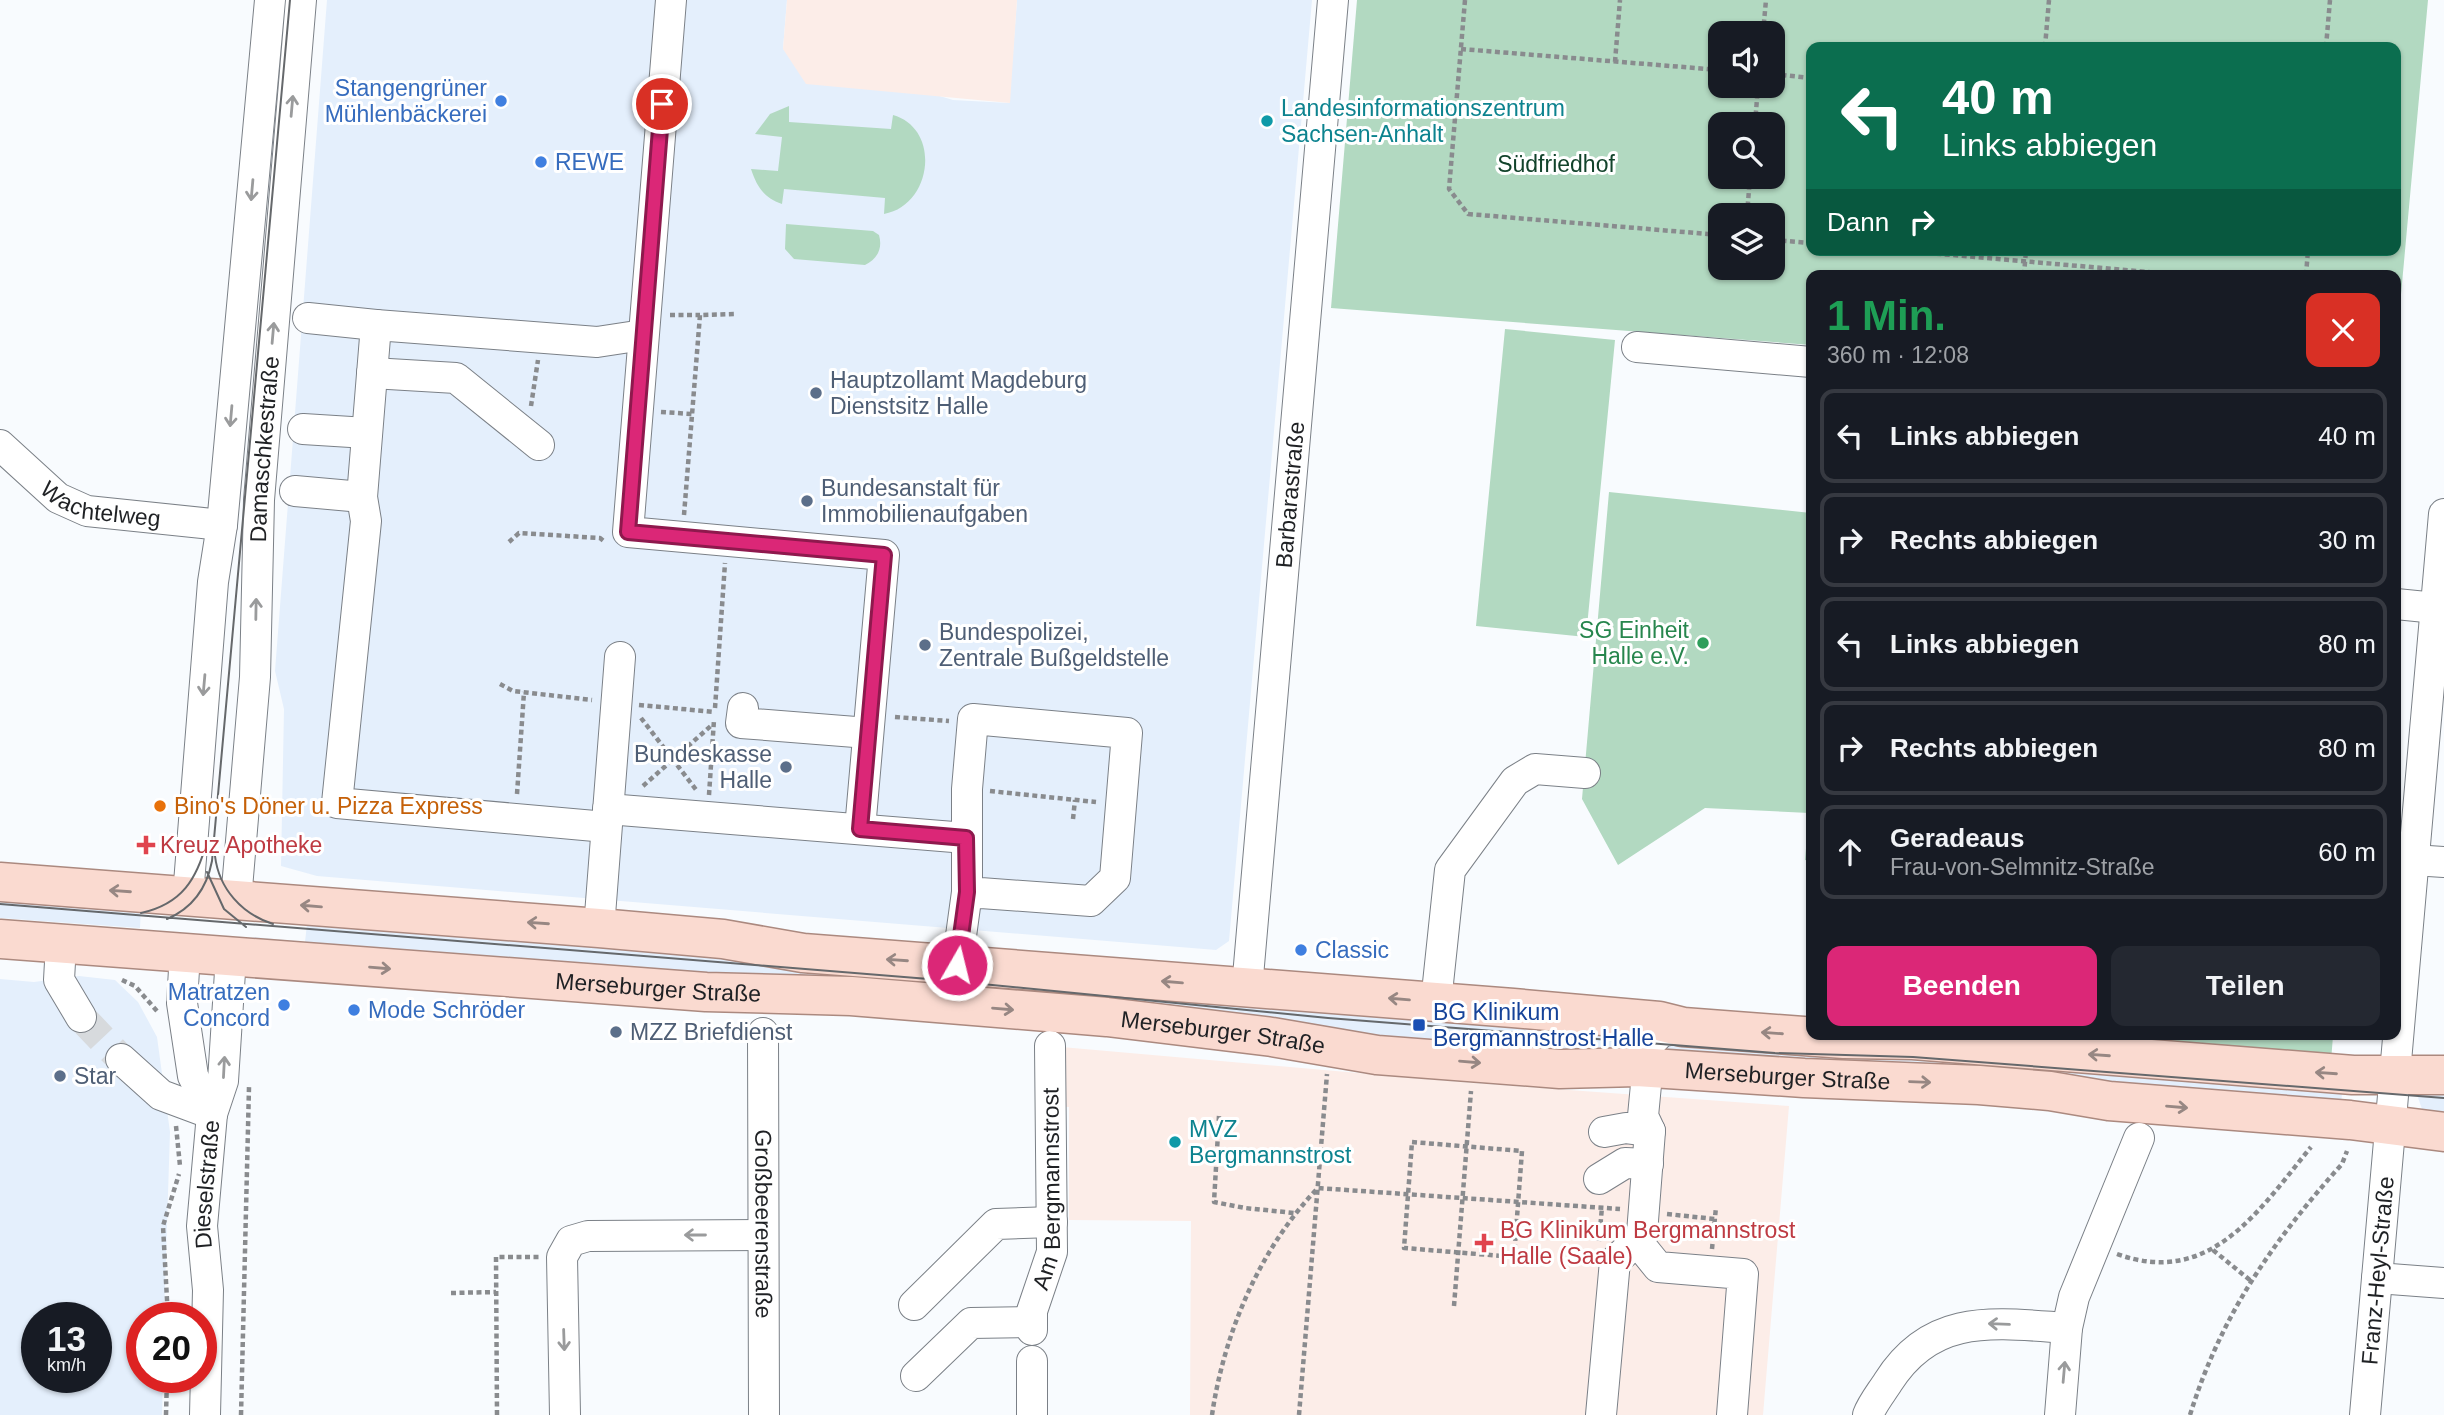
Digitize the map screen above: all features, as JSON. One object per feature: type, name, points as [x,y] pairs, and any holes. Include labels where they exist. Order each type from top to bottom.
[{"type":"main road","name":"Merseburger Straße","points":[[0,882],[599,928],[723,939],[803,953],[1437,1002],[1659,1021],[1683,1027],[1806,1036]]},
{"type":"main road","points":[[185,953],[188,896]]},
{"type":"main road","points":[[231,956],[236,900]]},
{"type":"main road","name":"Merseburger Straße","points":[[0,939],[706,992],[807,993],[907,1000],[1162,1023],[1272,1037],[1329,1048],[1560,1069],[1661,1069],[2050,1090],[2109,1101],[2350,1120],[2444,1132]]},
{"type":"main road","name":"Merseburger Straße","points":[[1913,1040],[2340,1074],[2444,1075]]},
{"type":"street","name":"Damaschkestraße","points":[[188,896],[213,582],[222,524],[270,0]]},
{"type":"street","name":"Damaschkestraße","points":[[236,900],[255,677],[259,500],[301,0]]},
{"type":"street","points":[[671,0],[628,532],[884,555],[860,829]]},
{"type":"street","name":"Barbarastraße","points":[[1247,988],[1334,0]]},
{"type":"street","points":[[308,318],[597,342],[643,335]]},
{"type":"street","points":[[376,325],[362,496],[366,521],[337,803],[515,819],[708,816],[966,838]]},
{"type":"street","points":[[1637,347],[1806,362]]},
{"type":"street","points":[[372,373],[456,378],[528,437]]},
{"type":"street","points":[[303,429],[368,433]]},
{"type":"street","name":"Wachtelweg","points":[[0,445],[58,498],[88,510],[222,524]]},
{"type":"street","points":[[295,491],[362,496]]},
{"type":"street","name":"Franz-Heyl-Straße","points":[[2401,995],[2413,860],[2437,684],[2436,608],[2444,514]]},
{"type":"street","points":[[2401,604],[2436,608]]},
{"type":"street","points":[[599,928],[620,657]]},
{"type":"street","points":[[733,718],[869,724]]},
{"type":"street","points":[[957,965],[967,892],[967,789],[973,719],[1133,733],[1121,804],[1115,878],[1091,901],[967,892]]},
{"type":"street","points":[[1437,1002],[1450,870],[1515,781],[1535,769],[1584,774]]},
{"type":"street","points":[[2413,860],[2444,862]]},
{"type":"street","points":[[61,944],[59,980],[81,1017]]},
{"type":"street","points":[[185,953],[182,1003],[193,1076],[212,1114]]},
{"type":"street","name":"Dieselstraße","points":[[205,1415],[208,1290],[202,1226],[212,1114],[223,1081],[231,956]]},
{"type":"street","points":[[1683,1027],[1671,1028],[1653,1038],[1661,1069],[1643,1116],[1650,1130],[1641,1246],[1658,1268],[1743,1274],[1732,1415]]},
{"type":"street","name":"Großbeerenstraße","points":[[762,1033],[764,1415]]},
{"type":"street","name":"Franz-Heyl-Straße","points":[[2365,1415],[2397,1040]]},
{"type":"street","name":"Am Bergmannstrost","points":[[916,1376],[971,1323],[1031,1326],[1032,1311],[1052,1252],[1050,1046]]},
{"type":"street","points":[[121,1059],[161,1095],[212,1114]]},
{"type":"street","points":[[1604,1132],[1626,1128],[1650,1130]]},
{"type":"street","points":[[2060,1415],[2067,1328],[2074,1297],[2139,1138]]},
{"type":"street","points":[[1599,1179],[1625,1163],[1647,1172]]},
{"type":"street","points":[[914,1305],[996,1224],[1052,1222]]},
{"type":"street","points":[[1601,1415],[1615,1261],[1643,1224]]},
{"type":"street","points":[[565,1415],[564,1248],[579,1236],[763,1235]]},
{"type":"street","points":[[2377,1278],[2444,1283]]},
{"type":"street","points":[[1868,1415],[1902,1359],[1952,1329],[1992,1323],[2067,1328]]},
{"type":"street","points":[[1032,1361],[1032,1415]]},
{"type":"path","points":[[1465,0],[1449,189],[1468,214],[1708,234]]},
{"type":"path","points":[[1615,62],[1620,0]]},
{"type":"path","points":[[1764,21],[1766,0]]},
{"type":"path","points":[[2045,42],[2049,0]]},
{"type":"path","points":[[2326,42],[2330,0]]},
{"type":"path","points":[[1461,49],[1708,69]]},
{"type":"path","points":[[1785,75],[1806,77]]},
{"type":"path","points":[[1785,241],[1806,243]]},
{"type":"path","points":[[1960,256],[2122,270]]},
{"type":"path","points":[[2024,270],[2026,256]]},
{"type":"path","points":[[682,537],[699,315],[736,314]]},
{"type":"path","points":[[528,437],[540,338]]},
{"type":"path","points":[[509,542],[519,533],[600,538]]},
{"type":"path","points":[[708,816],[733,718],[726,541]]},
{"type":"path","points":[[515,819],[524,692]]},
{"type":"path","points":[[631,704],[700,795],[708,816]]},
{"type":"path","points":[[607,818],[673,760],[733,718]]},
{"type":"path","points":[[869,724],[956,722],[973,719]]},
{"type":"path","points":[[967,789],[1121,804]]},
{"type":"path","points":[[1073,819],[1074,800]]},
{"type":"path","points":[[1299,1415],[1329,1048]]},
{"type":"path","points":[[241,1415],[249,1077]]},
{"type":"path","points":[[1454,1306],[1472,1083]]},
{"type":"path","points":[[1219,1116],[1214,1202],[1245,1209],[1294,1213]]},
{"type":"path","points":[[1412,1142],[1522,1151],[1514,1257],[1404,1248],[1408,1194],[1412,1142]]},
{"type":"path","points":[[2096,1246],[2128,1258],[2154,1260],[2180,1259],[2213,1250],[2242,1230],[2311,1147]]},
{"type":"path","points":[[2190,1415],[2202,1376],[2227,1319],[2277,1239],[2342,1164],[2347,1151]]},
{"type":"path","points":[[167,1302],[163,1226],[181,1170]]},
{"type":"path","points":[[1212,1415],[1216,1389],[1237,1314],[1294,1213],[1318,1188],[1518,1204],[1643,1224],[1715,1219]]},
{"type":"path","points":[[1709,1270],[1716,1208]]},
{"type":"path","points":[[2213,1250],[2251,1281]]},
{"type":"path","points":[[497,1415],[496,1257],[562,1257]]},
{"type":"path","points":[[451,1293],[496,1292]]},
{"type":"path","points":[[166,1415],[167,1393]]},
{"type":"shaded area","points":[[327,0],[787,0],[783,49],[953,100],[1009,103],[1017,0],[1312,0],[1229,941],[1216,950],[317,876],[281,866],[284,709],[275,671]]},
{"type":"shaded area","points":[[787,0],[1017,0],[1010,103],[806,84],[783,49]]},
{"type":"shaded area","points":[[0,892],[141,906],[140,928],[0,918]]},
{"type":"shaded area","points":[[307,924],[1638,1031],[1634,1057],[258,944],[253,937],[305,942]]},
{"type":"shaded area","points":[[79,976],[115,980],[138,1002],[157,1037],[170,1132],[165,1302],[126,1302],[126,1393],[163,1393],[162,1415],[0,1415],[0,979],[34,982]]},
{"type":"shaded area","points":[[1667,1043],[2343,1084],[2341,1104],[1657,1058]]},
{"type":"shaded area","name":"BG Klinikum Bergmannstrost Halle (Saale)","points":[[1050,1046],[1472,1083],[1789,1106],[1763,1415],[1190,1415],[1191,1221],[1069,1220],[1069,1107],[1051,1106]]},
{"type":"shaded area","points":[[2444,1085],[2444,1119],[2422,1109],[2416,1092]]},
{"type":"green space","name":"Südfriedhof","points":[[1357,0],[2428,0],[2401,294],[2401,270],[1806,270],[1806,345],[1331,308]]},
{"type":"green space","points":[[789,106],[789,122],[891,129],[893,115],[909,123],[919,135],[924,150],[925,167],[921,183],[913,197],[900,208],[884,214],[885,198],[784,189],[782,204],[770,199],[759,186],[751,169],[778,171],[782,137],[755,134],[770,114]]},
{"type":"green space","points":[[786,224],[873,231],[879,235],[879,249],[876,257],[865,265],[794,259],[785,249]]},
{"type":"green space","points":[[1505,329],[1615,340],[1586,637],[1476,626]]},
{"type":"green space","name":"SG Einheit Halle e.V.","points":[[1609,492],[1806,512],[1806,813],[1705,808],[1618,865],[1582,799]]},
{"type":"green space","points":[[2146,1040],[2333,1040],[2331,1061],[2144,1050]]},
{"type":"tunnel","points":[[81,1017],[121,1059]]},
{"type":"tram line","points":[[167,919],[184,909],[197,896],[207,879],[212,861],[290,0]]},
{"type":"tram line","points":[[141,913],[167,903],[186,888],[198,867],[207,841]]},
{"type":"tram line","points":[[215,856],[221,879],[234,899],[251,914],[273,924]]},
{"type":"tram line","points":[[207,872],[224,909],[246,927]]},
{"type":"tram line","points":[[0,904],[941,980],[1328,1018],[1775,1053],[1913,1057],[2444,1098]]},
{"type":"place","name":"Stangengrüner Mühlenbäckerei","points":[[501,101]]},
{"type":"place","name":"Landesinformationszentrum Sachsen-Anhalt","points":[[1267,121]]},
{"type":"place","name":"REWE","points":[[541,162]]},
{"type":"place","name":"Hauptzollamt Magdeburg Dienstsitz Halle","points":[[816,393]]},
{"type":"place","name":"Bundesanstalt für Immobilienaufgaben","points":[[807,501]]},
{"type":"place","name":"SG Einheit Halle e.V.","points":[[1703,643]]},
{"type":"place","name":"Bundespolizei, Zentrale Bußgeldstelle","points":[[925,645]]},
{"type":"place","name":"Bundeskasse Halle","points":[[786,767]]},
{"type":"place","name":"Bino's Döner u. Pizza Express","points":[[160,806]]},
{"type":"place","name":"Kreuz Apotheke","points":[[146,845]]},
{"type":"place","name":"Classic","points":[[1301,950]]},
{"type":"place","name":"Matratzen Concord","points":[[284,1005]]},
{"type":"place","name":"Mode Schröder","points":[[354,1010]]},
{"type":"place","name":"BG Klinikum Bergmannstrost Halle","points":[[1419,1025]]},
{"type":"place","name":"MZZ Briefdienst","points":[[616,1032]]},
{"type":"place","name":"Star","points":[[60,1076]]},
{"type":"place","name":"MVZ Bergmannstrost","points":[[1175,1142]]},
{"type":"place","name":"BG Klinikum Bergmannstrost Halle (Saale)","points":[[1484,1243]]},
{"type":"route","points":[[662,104],[628,532],[884,555],[860,829],[966,838],[967,892],[957,965]]}]
